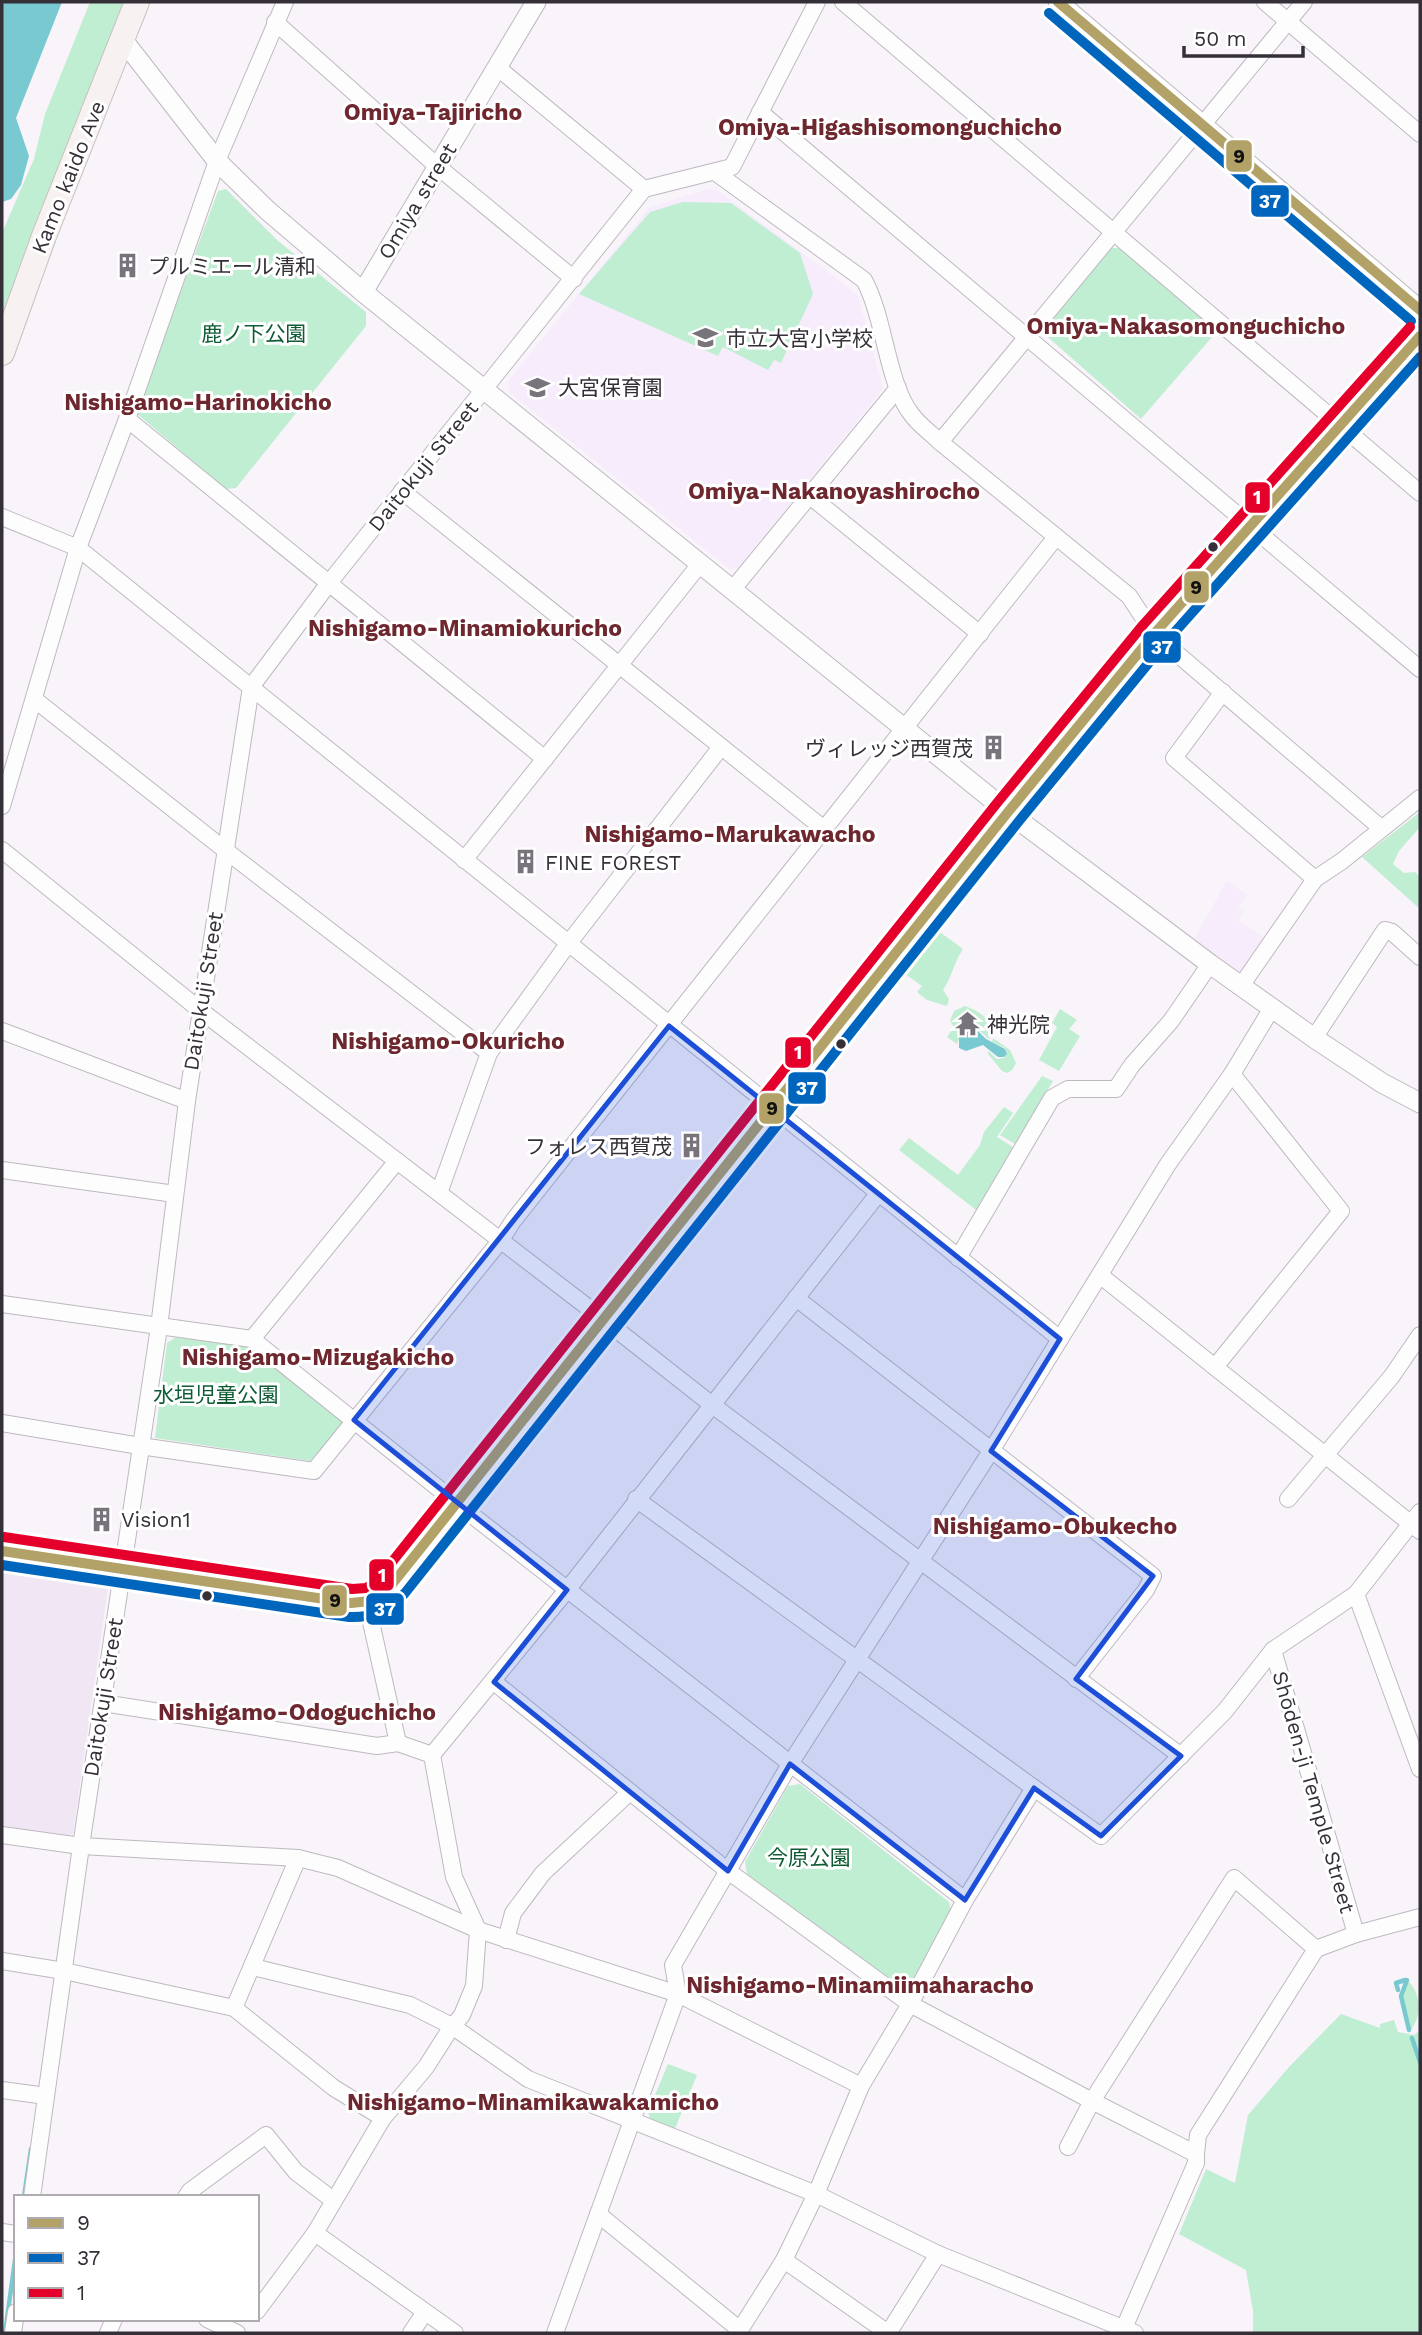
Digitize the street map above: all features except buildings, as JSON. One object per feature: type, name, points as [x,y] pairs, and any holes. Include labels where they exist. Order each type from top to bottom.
[{"type":"main road","name":"Kamo kaido Ave","points":[[2,353],[44,236],[137,2]]},
{"type":"street","points":[[2,806],[78,548],[127,419],[217,161],[285,2]]},
{"type":"street","name":"Omiya street","points":[[363,292],[536,2]]},
{"type":"street","points":[[498,68],[645,189],[732,167],[817,2]]},
{"type":"street","points":[[843,2],[1420,493]]},
{"type":"street","points":[[1058,2],[1420,310]]},
{"type":"street","points":[[1265,2],[1420,134]]},
{"type":"street","points":[[940,442],[1304,2]]},
{"type":"street","points":[[275,22],[437,166],[574,279]]},
{"type":"street","points":[[122,40],[217,161],[267,210],[363,292],[1008,812],[1210,964],[1314,1038],[1382,1083],[1420,1103]]},
{"type":"street","points":[[760,112],[1420,669]]},
{"type":"street","points":[[715,172],[864,280],[873,297],[898,388],[911,415],[940,442],[1129,596],[1154,634],[1381,828]]},
{"type":"street","name":"Daitokuji Street","points":[[32,2195],[80,1846],[159,1327],[200,1010],[251,687],[329,583],[645,189]]},
{"type":"street","points":[[2,1551],[351,1603],[367,1604],[382,1597],[1008,812],[1154,634],[1420,336]]},
{"type":"street","points":[[732,590],[898,388]]},
{"type":"street","points":[[127,419],[545,759]]},
{"type":"street","points":[[402,491],[824,829]]},
{"type":"street","points":[[810,496],[980,634]]},
{"type":"street","points":[[2,517],[78,548],[1060,1339]]},
{"type":"street","points":[[2,1423],[314,1471],[501,1240],[513,1221],[1056,537]]},
{"type":"street","points":[[464,860],[700,564]]},
{"type":"street","points":[[1223,692],[1174,758],[1315,879]]},
{"type":"street","points":[[34,699],[488,1053]]},
{"type":"street","points":[[439,1192],[488,1053],[568,944],[722,747]]},
{"type":"street","points":[[1241,986],[1315,879],[1342,861],[1420,798]]},
{"type":"street","points":[[2,850],[200,1010],[439,1192],[711,1405],[1181,1756]]},
{"type":"street","points":[[1314,1038],[1385,930],[1392,932],[1420,957]]},
{"type":"street","points":[[958,1258],[1052,1098],[1068,1089],[1116,1089],[1132,1065],[1171,1021],[1210,964]]},
{"type":"street","points":[[555,2333],[678,1994],[673,1965],[790,1763],[921,1562],[1101,1276],[1168,1164],[1232,1074],[1272,1008]]},
{"type":"street","points":[[2,1031],[187,1101]]},
{"type":"street","points":[[1215,1367],[1341,1211],[1232,1074]]},
{"type":"street","points":[[252,1339],[397,1161]]},
{"type":"street","points":[[2,1170],[175,1194]]},
{"type":"street","points":[[432,1755],[494,1682],[878,1194]]},
{"type":"street","points":[[636,1499],[1101,1836],[1225,1711],[1273,1650],[1356,1594],[1417,1522],[1324,1456],[1101,1276]]},
{"type":"street","points":[[796,1298],[1153,1576],[1146,1590],[1076,1679]]},
{"type":"street","points":[[2,1304],[252,1339],[567,1590],[965,1900]]},
{"type":"street","points":[[1287,1499],[1392,1376],[1420,1335]]},
{"type":"street","points":[[1356,1594],[1419,1762]]},
{"type":"street","points":[[367,1604],[398,1742]]},
{"type":"street","name":"Shōden-ji Temple Street","points":[[1273,1650],[1356,1934]]},
{"type":"street","points":[[494,1682],[729,1871],[910,2004],[1196,2154]]},
{"type":"street","points":[[103,1703],[377,1746],[398,1742],[432,1755]]},
{"type":"street","points":[[259,2308],[314,2233],[383,2118],[426,2067],[462,2015],[474,1986],[478,1930],[454,1877],[432,1755]]},
{"type":"street","points":[[598,2214],[739,2332],[784,2260],[816,2194],[861,2086],[910,2004],[965,1900],[1034,1788]]},
{"type":"street","points":[[506,1940],[513,1913],[543,1872],[630,1792]]},
{"type":"street","points":[[2,1835],[80,1846],[298,1857],[338,1868],[478,1930],[678,1994],[861,2086]]},
{"type":"street","points":[[234,2008],[298,1857]]},
{"type":"street","points":[[1068,2147],[1092,2101],[1234,1878],[1316,1949]]},
{"type":"street","points":[[253,1967],[411,2005],[452,2026],[528,2079],[816,2194],[938,2254],[1129,2331],[1196,2163],[1198,2134],[1316,1949],[1356,1934],[1420,1917]]},
{"type":"street","points":[[2,1961],[64,1970],[234,2008],[334,2088],[383,2118]]},
{"type":"street","points":[[2,2090],[46,2096]]},
{"type":"street","points":[[187,2195],[266,2135],[296,2172],[333,2200]]},
{"type":"street","points":[[314,2233],[455,2333]]},
{"type":"street","points":[[784,2260],[889,2333],[938,2254]]},
{"type":"street","points":[[411,2333],[425,2312]]},
{"type":"street","points":[[212,2321],[239,2333]]},
{"type":"highlighted area","points":[[669,1026],[1060,1339],[991,1451],[1153,1576],[1076,1679],[1181,1756],[1101,1836],[1034,1788],[965,1900],[790,1764],[728,1871],[494,1682],[567,1590],[354,1420]]},
{"type":"shaded area","name":"市立大宮小学校","points":[[707,189],[717,190],[858,296],[883,389],[738,568],[730,569],[509,392],[508,381],[649,208]]},
{"type":"shaded area","points":[[1227,881],[1247,895],[1238,908],[1243,911],[1238,920],[1267,940],[1247,970],[1238,973],[1194,940]]},
{"type":"shaded area","points":[[2,1564],[103,1580],[108,1588],[73,1834],[66,1836],[2,1826]]},
{"type":"green space","points":[[90,2],[129,2],[2,334],[2,233],[34,159],[45,114]]},
{"type":"green space","name":"鹿ノ下公園","points":[[226,189],[277,240],[366,312],[366,326],[236,488],[226,489],[136,413],[218,191]]},
{"type":"green space","points":[[683,202],[731,203],[800,253],[813,294],[781,363],[774,360],[768,370],[723,347],[718,356],[579,294],[650,212]]},
{"type":"green space","points":[[1110,248],[1121,248],[1218,330],[1141,419],[1042,332]]},
{"type":"green space","points":[[1420,812],[1420,827],[1399,851],[1393,864],[1404,873],[1415,872],[1420,877],[1420,909],[1362,857]]},
{"type":"green space","points":[[937,930],[963,949],[943,990],[949,999],[947,1006],[927,1000],[917,992],[922,986],[904,973]]},
{"type":"green space","points":[[965,1006],[976,1011],[988,1022],[989,1039],[971,1023],[962,1030],[957,1044],[947,1037],[954,1027],[950,1021],[954,1011]]},
{"type":"green space","points":[[1060,1009],[1077,1020],[1069,1029],[1080,1036],[1059,1071],[1039,1060],[1057,1027],[1052,1023]]},
{"type":"green space","points":[[993,1038],[1010,1050],[1016,1063],[1007,1073],[1002,1071],[988,1054],[988,1051],[997,1059],[1004,1058],[1007,1054],[1005,1048],[992,1042]]},
{"type":"green space","points":[[1042,1076],[1053,1081],[1015,1144],[1000,1135]]},
{"type":"green space","points":[[1004,1107],[1013,1113],[997,1137],[1013,1147],[976,1210],[899,1150],[909,1138],[958,1175],[980,1145],[984,1132]]},
{"type":"green space","name":"水垣児童公園","points":[[176,1337],[247,1345],[346,1422],[310,1461],[155,1438],[167,1343]]},
{"type":"green space","name":"今原公園","points":[[800,1784],[949,1902],[952,1913],[912,1986],[901,1989],[747,1874],[745,1862],[788,1786]]},
{"type":"green space","points":[[1407,1980],[1415,1991],[1419,2005],[1417,2019],[1410,2031],[1402,1996]]},
{"type":"green space","points":[[1341,2014],[1380,2028],[1380,2024],[1394,2020],[1398,2032],[1414,2035],[1420,2030],[1420,2333],[1253,2333],[1253,2311],[1246,2270],[1179,2234],[1206,2169],[1235,2183],[1248,2115],[1289,2067]]},
{"type":"green space","points":[[668,2064],[697,2075],[674,2131],[651,2122],[648,2112]]},
{"type":"water","points":[[2,2],[62,2],[16,118],[29,156],[21,185],[11,199],[2,202]]},
{"type":"water","points":[[971,1024],[986,1039],[1005,1049],[1007,1054],[998,1057],[983,1045],[966,1051],[959,1048],[959,1037]]},
{"type":"waterway","points":[[1398,1990],[1396,1983],[1405,1980]]},
{"type":"waterway","points":[[1407,1980],[1401,1996],[1409,2030]]},
{"type":"waterway","points":[[1412,2038],[1420,2062]]},
{"type":"waterway","points":[[24,2195],[31,2149]]},
{"type":"waterway","points":[[5,2333],[14,2268]]},
{"type":"transit line","name":"9","points":[[1058,2],[1420,310]]},
{"type":"transit line","name":"37","points":[[1049,13],[1411,321]]},
{"type":"transit line","name":"1","points":[[4,1537],[352,1589],[366,1588],[376,1582],[997,803],[1143,625],[1410,327]]},
{"type":"transit line","name":"9","points":[[2,1551],[351,1603],[370,1601],[385,1593],[1008,812],[1154,634],[1420,336]]},
{"type":"transit line","name":"37","points":[[2,1565],[349,1617],[373,1614],[399,1599],[1019,821],[1165,643],[1420,357]]},
{"type":"place","name":"プルミエール清和","points":[[128,266]]},
{"type":"place","name":"市立大宮小学校","points":[[706,338]]},
{"type":"place","name":"大宮保育園","points":[[538,387]]},
{"type":"place","name":"ヴィレッジ西賀茂","points":[[993,748]]},
{"type":"place","name":"FINE FOREST","points":[[525,862]]},
{"type":"place","name":"神光院","points":[[967,1024]]},
{"type":"place","name":"フォレス西賀茂","points":[[692,1146]]},
{"type":"place","name":"Vision1","points":[[101,1519]]},
{"type":"district","name":"Omiya-Tajiricho","points":[[433,112]]},
{"type":"district","name":"Omiya-Higashisomonguchicho","points":[[890,127]]},
{"type":"district","name":"Omiya-Nakasomonguchicho","points":[[1186,326]]},
{"type":"district","name":"Nishigamo-Harinokicho","points":[[198,402]]},
{"type":"district","name":"Omiya-Nakanoyashirocho","points":[[834,491]]},
{"type":"district","name":"Nishigamo-Minamiokuricho","points":[[465,628]]},
{"type":"district","name":"Nishigamo-Marukawacho","points":[[730,834]]},
{"type":"district","name":"Nishigamo-Okuricho","points":[[448,1041]]},
{"type":"district","name":"Nishigamo-Mizugakicho","points":[[318,1357]]},
{"type":"district","name":"Nishigamo-Obukecho","points":[[1055,1526]]},
{"type":"district","name":"Nishigamo-Odoguchicho","points":[[297,1712]]},
{"type":"district","name":"Nishigamo-Minamiimaharacho","points":[[860,1985]]},
{"type":"district","name":"Nishigamo-Minamikawakamicho","points":[[533,2102]]}]
